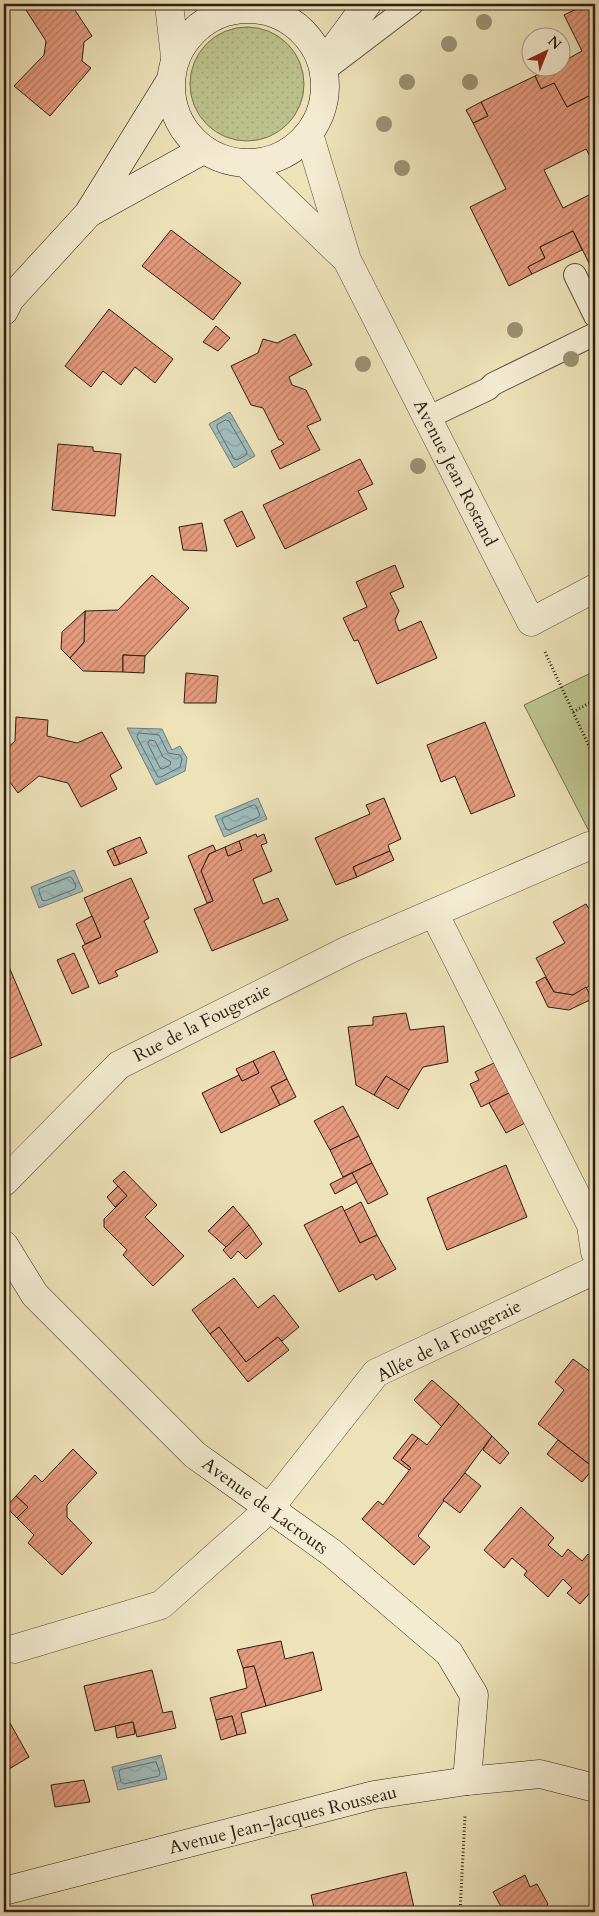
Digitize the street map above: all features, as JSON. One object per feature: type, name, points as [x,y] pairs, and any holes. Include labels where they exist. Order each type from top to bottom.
[{"type":"street","points":[[169,4],[175,57],[170,83],[173,110],[187,134],[204,150],[224,160],[247,164],[270,161],[291,151],[309,134],[321,113],[325,89],[323,67],[314,45],[301,29],[285,17],[258,6],[228,10],[210,17],[189,34],[175,57]]},
{"type":"street","points":[[323,67],[367,4]]},
{"type":"street","points":[[4,311],[10,299],[88,214],[170,83]]},
{"type":"street","name":"Avenue Jean Rostand","points":[[309,134],[347,260],[531,622]]},
{"type":"street","points":[[88,214],[204,150]]},
{"type":"street","name":"Avenue Jean Rostand","points":[[247,164],[347,260]]},
{"type":"street","points":[[531,622],[595,588]]},
{"type":"street","name":"Rue de la Fougeraie","points":[[4,1182],[119,1064],[350,949],[589,846]]},
{"type":"street","points":[[434,913],[591,1225],[595,1252]]},
{"type":"street","name":"Avenue de Lacrouts","points":[[4,1245],[35,1295],[194,1455],[332,1553],[449,1653],[474,1695],[467,1781]]},
{"type":"street","name":"Allée de la Fougeraie","points":[[14,1649],[161,1605],[269,1509],[376,1373],[595,1270]]},
{"type":"street","name":"Avenue Jean-Jacques Rousseau","points":[[4,1891],[374,1794],[467,1781],[540,1774],[595,1788]]},
{"type":"lane","points":[[323,67],[412,4]]},
{"type":"lane","points":[[575,274],[595,316]]},
{"type":"lane","points":[[427,418],[595,334]]},
{"type":"path","points":[[531,622],[595,758]]},
{"type":"path","points":[[573,712],[595,700]]},
{"type":"path","points":[[460,1912],[467,1781]]},
{"type":"green space","points":[[247,27],[269,31],[287,44],[300,62],[304,84],[300,106],[287,124],[269,137],[247,141],[225,137],[207,124],[194,106],[190,84],[194,62],[207,44],[225,31]]},
{"type":"green space","points":[[595,671],[595,843],[524,705]]},
{"type":"water","points":[[230,412],[255,456],[234,468],[209,424]]},
{"type":"water","points":[[127,728],[162,729],[172,750],[180,746],[187,758],[185,771],[156,785]]},
{"type":"water","points":[[258,798],[267,819],[224,837],[215,816]]},
{"type":"water","points":[[74,870],[83,891],[39,908],[31,887]]},
{"type":"water","points":[[161,1755],[167,1779],[118,1790],[112,1767]]},
{"type":"building","points":[[29,4],[71,4],[92,36],[84,42],[82,61],[91,68],[50,116],[14,86],[44,55],[46,41],[24,7]]},
{"type":"building","points":[[587,4],[595,4],[595,93],[567,107],[554,83],[541,89],[536,78],[572,78],[572,56],[582,51],[564,15]]},
{"type":"building","points":[[531,78],[536,78],[541,89],[554,83],[567,107],[595,93],[595,165],[586,149],[544,170],[563,208],[595,192],[595,275],[573,231],[540,247],[545,258],[528,267],[532,274],[509,286],[470,207],[506,189],[473,123],[488,116],[481,102]]},
{"type":"building","points":[[481,102],[488,116],[473,123],[466,110]]},
{"type":"building","points":[[171,230],[241,283],[213,320],[142,266]]},
{"type":"building","points":[[573,231],[582,250],[532,274],[528,267],[545,258],[540,247]]},
{"type":"building","points":[[109,309],[173,359],[155,383],[135,367],[121,385],[103,371],[91,387],[65,366]]},
{"type":"building","points":[[216,326],[230,338],[218,351],[203,342]]},
{"type":"building","points":[[295,334],[312,365],[289,377],[292,385],[306,390],[321,420],[307,426],[320,450],[280,469],[271,451],[284,444],[279,440],[263,408],[251,405],[231,366],[258,353],[263,339],[277,343]]},
{"type":"building","points":[[58,444],[93,447],[93,451],[121,454],[115,516],[52,510]]},
{"type":"building","points":[[360,459],[373,484],[358,491],[367,509],[285,549],[263,505]]},
{"type":"building","points":[[242,511],[255,538],[237,547],[224,520]]},
{"type":"building","points":[[202,523],[207,551],[183,550],[179,527]]},
{"type":"building","points":[[395,565],[404,587],[390,593],[399,611],[395,620],[399,631],[421,621],[437,658],[377,684],[358,640],[354,641],[343,618],[367,607],[356,582]]},
{"type":"building","points":[[152,575],[189,608],[145,656],[123,655],[123,672],[83,671],[70,658],[84,642],[85,611],[118,610]]},
{"type":"building","points":[[85,611],[84,642],[70,658],[61,649],[62,632]]},
{"type":"building","points":[[123,655],[145,656],[144,673],[123,672]]},
{"type":"building","points":[[186,673],[218,676],[216,703],[184,703]]},
{"type":"building","points":[[16,717],[48,720],[47,736],[77,743],[102,732],[122,768],[110,775],[117,789],[81,807],[68,783],[39,776],[18,793],[4,774],[4,751],[15,741]]},
{"type":"building","points":[[485,722],[515,796],[471,814],[455,776],[441,782],[427,745]]},
{"type":"building","points":[[384,798],[401,839],[388,845],[390,851],[353,867],[357,877],[336,885],[315,838],[370,814],[366,805]]},
{"type":"building","points":[[256,834],[257,837],[264,834],[267,843],[261,845],[272,871],[253,879],[263,904],[278,898],[288,920],[212,951],[194,909],[213,901],[201,871],[209,854],[225,847],[228,856],[242,850],[239,841]]},
{"type":"building","points":[[140,837],[147,853],[120,864],[113,848]]},
{"type":"building","points":[[239,841],[242,850],[228,856],[225,847]]},
{"type":"building","points":[[213,845],[216,851],[209,854],[201,871],[213,901],[207,903],[188,856]]},
{"type":"building","points":[[113,848],[120,864],[114,866],[107,851]]},
{"type":"building","points":[[390,851],[394,860],[357,877],[353,867]]},
{"type":"building","points":[[131,878],[149,918],[144,921],[158,952],[115,971],[118,976],[99,984],[82,946],[101,937],[84,898]]},
{"type":"building","points":[[586,904],[595,918],[595,983],[573,995],[554,992],[536,958],[565,943],[553,922]]},
{"type":"building","points":[[92,916],[101,937],[85,944],[76,924]]},
{"type":"building","points":[[74,953],[89,987],[72,994],[57,960]]},
{"type":"building","points":[[4,955],[42,1045],[4,1061]]},
{"type":"building","points":[[545,977],[554,992],[573,995],[586,987],[592,999],[569,1010],[548,1007],[536,982]]},
{"type":"building","points":[[406,1013],[410,1030],[444,1026],[448,1062],[423,1067],[409,1090],[386,1076],[374,1095],[356,1085],[348,1027],[373,1025],[373,1017]]},
{"type":"building","points":[[274,1051],[287,1079],[271,1087],[280,1105],[221,1133],[202,1093],[239,1075],[242,1081],[259,1073],[253,1061]]},
{"type":"building","points":[[253,1061],[259,1073],[242,1081],[236,1069]]},
{"type":"building","points":[[494,1063],[509,1093],[481,1107],[470,1084],[479,1080],[475,1072]]},
{"type":"building","points":[[386,1076],[409,1090],[398,1109],[374,1095]]},
{"type":"building","points":[[287,1079],[296,1097],[280,1105],[271,1087]]},
{"type":"building","points":[[509,1093],[525,1123],[506,1133],[489,1103]]},
{"type":"building","points":[[343,1106],[359,1136],[330,1150],[314,1121]]},
{"type":"building","points":[[359,1136],[372,1163],[343,1177],[330,1150]]},
{"type":"building","points":[[372,1163],[388,1194],[368,1204],[352,1173]]},
{"type":"building","points":[[506,1165],[527,1217],[447,1250],[427,1198]]},
{"type":"building","points":[[124,1171],[157,1205],[145,1217],[184,1256],[153,1286],[123,1255],[127,1250],[104,1227],[104,1219],[127,1196],[113,1181]]},
{"type":"building","points":[[352,1173],[357,1182],[335,1194],[330,1184]]},
{"type":"building","points":[[118,1186],[127,1196],[115,1207],[107,1197]]},
{"type":"building","points":[[361,1202],[377,1235],[360,1243],[344,1211]]},
{"type":"building","points":[[233,1206],[249,1225],[226,1247],[208,1231]]},
{"type":"building","points":[[342,1206],[360,1243],[377,1235],[396,1269],[376,1280],[373,1274],[339,1292],[304,1225]]},
{"type":"building","points":[[249,1225],[262,1244],[246,1259],[238,1251],[231,1259],[223,1250]]},
{"type":"building","points":[[234,1278],[258,1308],[274,1295],[299,1327],[282,1341],[278,1337],[246,1362],[219,1327],[210,1334],[192,1310]]},
{"type":"building","points":[[219,1327],[246,1362],[278,1337],[289,1350],[248,1382],[210,1334]]},
{"type":"building","points":[[573,1359],[595,1375],[595,1391],[591,1396],[595,1400],[594,1468],[538,1424],[564,1390],[555,1382]]},
{"type":"building","points":[[432,1380],[459,1404],[442,1427],[414,1400]]},
{"type":"building","points":[[459,1404],[492,1436],[418,1536],[430,1547],[414,1565],[362,1519],[378,1501],[383,1505],[411,1468],[401,1460],[418,1438],[427,1445]]},
{"type":"building","points":[[412,1434],[418,1438],[401,1460],[411,1468],[409,1470],[393,1458]]},
{"type":"building","points":[[492,1436],[509,1453],[500,1464],[483,1450]]},
{"type":"building","points":[[558,1440],[594,1468],[582,1482],[547,1454]]},
{"type":"building","points":[[73,1449],[97,1473],[67,1505],[67,1517],[92,1543],[62,1575],[28,1543],[34,1535],[17,1518],[28,1507],[16,1496],[35,1475],[42,1482]]},
{"type":"building","points":[[465,1473],[481,1486],[460,1513],[443,1500]]},
{"type":"building","points":[[16,1496],[28,1507],[17,1518],[6,1507]]},
{"type":"building","points":[[521,1507],[554,1538],[548,1545],[562,1557],[568,1549],[582,1561],[588,1554],[595,1561],[595,1587],[580,1604],[567,1593],[572,1588],[563,1579],[548,1597],[524,1575],[527,1571],[512,1558],[504,1568],[484,1550]]},
{"type":"building","points":[[281,1641],[285,1659],[313,1652],[322,1690],[266,1706],[254,1666],[243,1668],[237,1650]]},
{"type":"building","points":[[254,1666],[266,1706],[241,1713],[246,1733],[237,1735],[232,1716],[216,1720],[210,1698],[247,1688],[243,1668]]},
{"type":"building","points":[[152,1670],[163,1713],[172,1711],[176,1728],[137,1737],[133,1722],[95,1731],[84,1686]]},
{"type":"building","points":[[4,1715],[29,1757],[4,1772]]},
{"type":"building","points":[[232,1716],[237,1735],[221,1740],[216,1720]]},
{"type":"building","points":[[133,1722],[135,1734],[117,1738],[115,1726]]},
{"type":"building","points":[[84,1780],[90,1802],[55,1807],[51,1785]]},
{"type":"building","points":[[406,1872],[415,1912],[315,1912],[311,1895]]},
{"type":"building","points":[[525,1875],[530,1887],[537,1884],[548,1904],[542,1912],[504,1912],[493,1892]]}]
